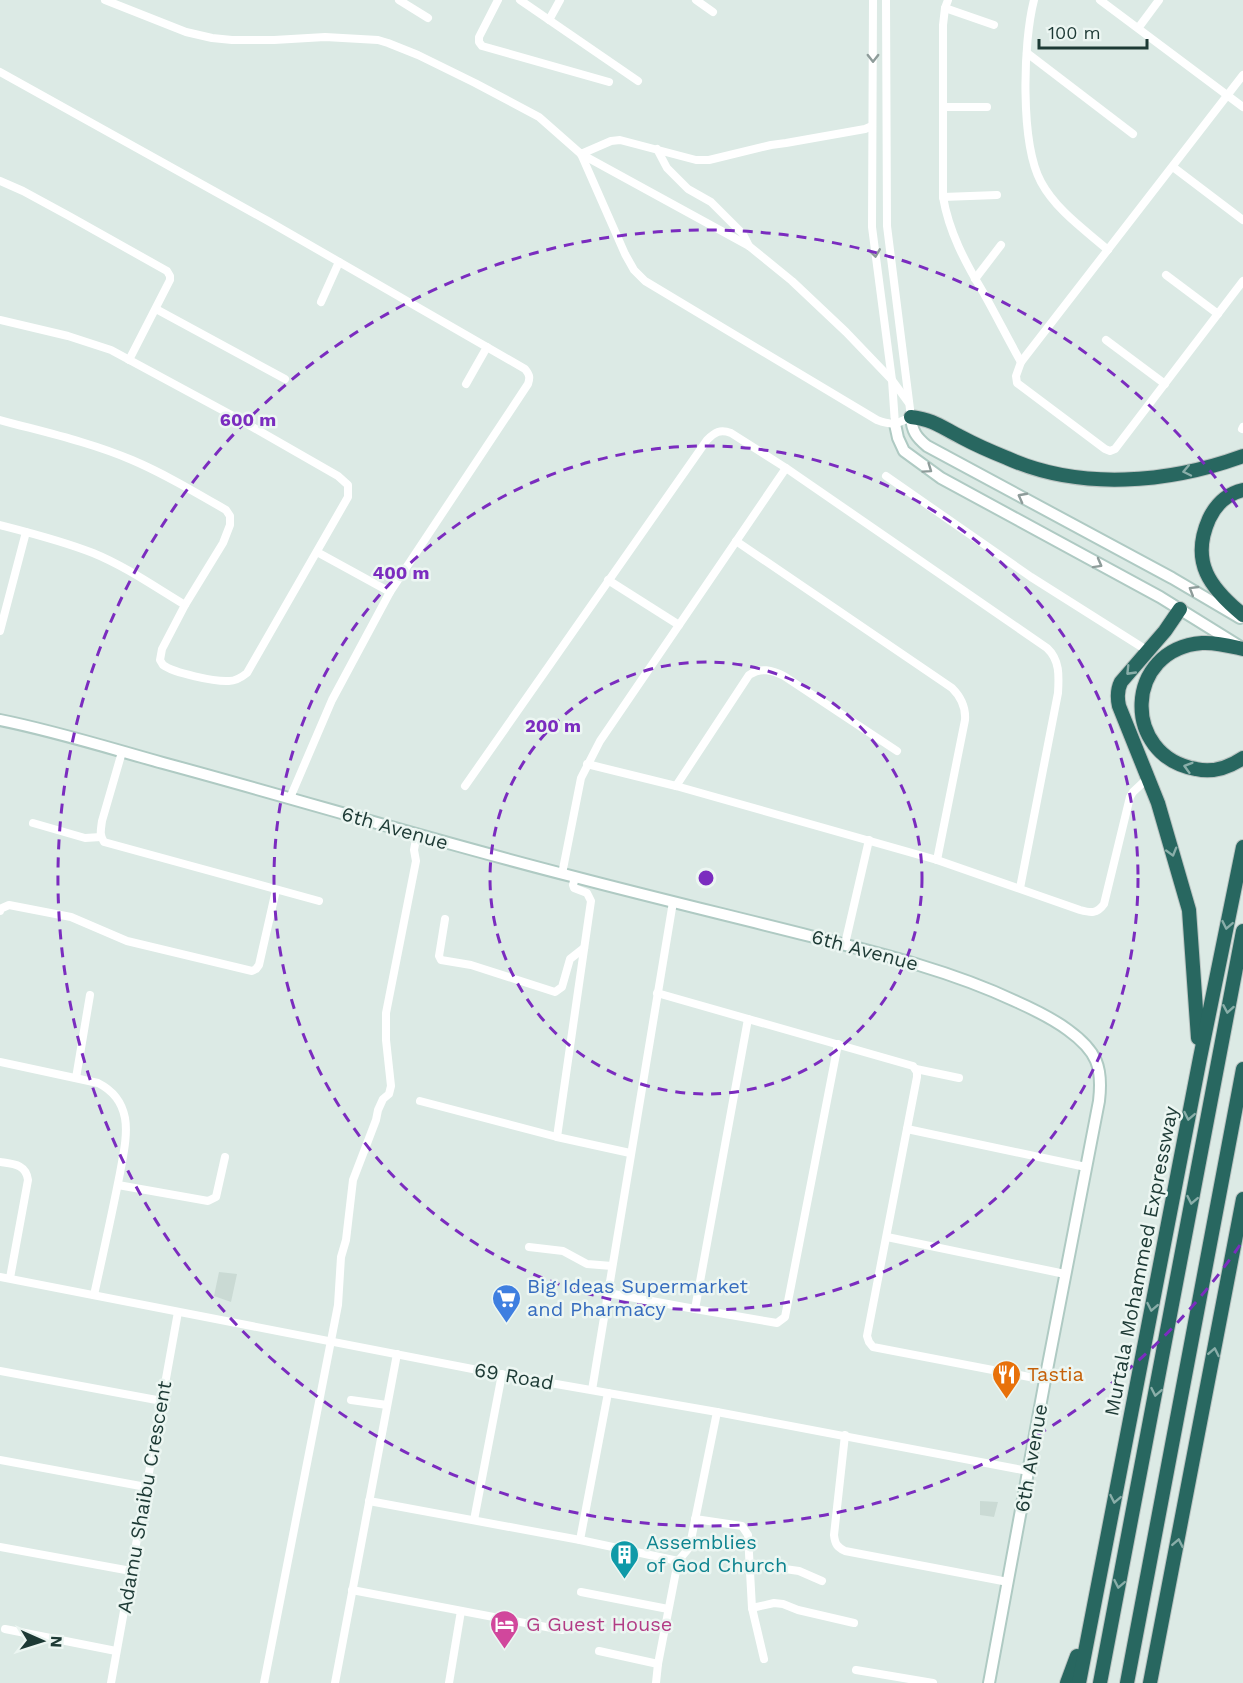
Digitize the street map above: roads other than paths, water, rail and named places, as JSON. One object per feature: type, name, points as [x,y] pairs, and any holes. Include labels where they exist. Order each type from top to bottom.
[{"type":"highway","points":[[910,411],[1008,459],[1038,471],[1070,476],[1118,480],[1164,476],[1219,465],[1243,456]]},
{"type":"highway","points":[[1243,490],[1221,500],[1204,531],[1201,545],[1204,566],[1213,586],[1243,615]]},
{"type":"highway","points":[[1180,609],[1121,682],[1118,697],[1119,705],[1158,803],[1189,910],[1200,1058]]},
{"type":"highway","points":[[1243,649],[1216,643],[1201,643],[1174,652],[1161,660],[1150,673],[1144,685],[1141,700],[1142,718],[1149,737],[1159,751],[1173,762],[1203,771],[1220,770],[1243,758]]},
{"type":"highway","name":"Murtala Mohammed Expressway","points":[[1080,1683],[1200,1058],[1243,847]]},
{"type":"highway","name":"Murtala Mohammed Expressway","points":[[1100,1683],[1243,931]]},
{"type":"highway","points":[[1126,1683],[1243,1069]]},
{"type":"highway","points":[[1150,1683],[1243,1199]]},
{"type":"highway","points":[[1068,1683],[1094,1578],[1105,1553]]},
{"type":"street","points":[[105,0],[120,2],[186,32],[212,38],[274,40],[325,37],[378,40],[418,55],[475,83],[539,117],[581,154],[749,246],[810,298],[892,380],[910,411]]},
{"type":"street","points":[[399,0],[428,18]]},
{"type":"street","points":[[498,0],[479,37],[482,46],[609,82]]},
{"type":"street","points":[[520,0],[638,81]]},
{"type":"street","points":[[549,21],[560,0]]},
{"type":"street","points":[[696,0],[713,12]]},
{"type":"street","points":[[873,0],[872,227],[892,380],[895,424],[904,451],[941,477],[1180,609],[1243,649]]},
{"type":"street","points":[[886,0],[887,226],[912,427],[917,437],[927,446],[1172,578],[1243,620]]},
{"type":"street","points":[[1034,0],[1030,14],[1026,97],[1031,151],[1040,180],[1050,195],[1062,209],[1108,250]]},
{"type":"street","points":[[1100,0],[1243,107]]},
{"type":"street","points":[[1139,27],[1159,0]]},
{"type":"street","points":[[994,25],[946,4],[943,15],[943,197],[946,218],[954,239],[1021,362]]},
{"type":"street","points":[[1027,53],[1133,134]]},
{"type":"street","points":[[0,72],[339,262],[525,369],[529,374],[528,384],[390,592],[332,700],[290,798]]},
{"type":"street","points":[[1243,75],[1021,362],[1016,381],[1018,386],[1105,449],[1115,449],[1243,281]]},
{"type":"street","points":[[943,107],[987,107]]},
{"type":"street","points":[[581,154],[611,141],[620,140],[696,160],[709,160],[738,151],[872,126]]},
{"type":"street","points":[[657,149],[667,168],[688,189],[711,202],[743,234],[749,246]]},
{"type":"street","points":[[581,154],[625,254],[634,270],[645,281],[887,424],[895,424],[910,411]]},
{"type":"street","points":[[1173,167],[1243,220]]},
{"type":"street","points":[[0,181],[23,191],[167,271],[170,280],[129,360]]},
{"type":"street","points":[[943,197],[997,195]]},
{"type":"street","points":[[975,279],[1001,245]]},
{"type":"street","points":[[321,302],[339,262]]},
{"type":"street","points":[[1166,275],[1218,314]]},
{"type":"street","points":[[156,309],[285,379]]},
{"type":"street","points":[[0,320],[68,336],[111,350],[235,417],[344,480],[348,485],[348,497],[247,673],[241,678],[230,681],[199,677],[169,669],[160,660],[162,649],[185,605],[223,543],[230,525],[230,516],[226,510],[132,460],[93,446],[0,420]]},
{"type":"street","points":[[1106,340],[1165,384]]},
{"type":"street","points":[[466,384],[487,347]]},
{"type":"street","points":[[465,786],[707,440],[717,431],[723,430],[786,468],[1047,648],[1055,658],[1058,669],[1058,693],[1020,888]]},
{"type":"street","points":[[561,874],[581,778],[587,764],[600,741],[786,468]]},
{"type":"street","points":[[886,476],[1031,577],[1148,651]]},
{"type":"street","points":[[0,525],[63,542],[93,553],[117,564],[185,605]]},
{"type":"street","points":[[0,631],[26,532]]},
{"type":"street","points":[[736,541],[960,695],[965,720],[937,860]]},
{"type":"street","points":[[317,552],[390,592]]},
{"type":"street","points":[[608,580],[679,625]]},
{"type":"street","points":[[676,786],[749,675],[760,670],[771,670],[784,676],[897,751]]},
{"type":"street","name":"6th Avenue","points":[[0,720],[575,878],[845,944],[924,966],[974,983],[1042,1014],[1068,1029],[1081,1040],[1097,1061],[1101,1081],[1099,1101],[989,1683]]},
{"type":"street","points":[[122,752],[102,821],[101,837],[104,842],[319,901]]},
{"type":"street","points":[[587,764],[676,786],[937,860],[1088,913],[1094,913],[1104,904],[1130,797],[1148,778]]},
{"type":"street","points":[[33,823],[85,838],[101,837]]},
{"type":"street","points":[[264,1683],[329,1341],[338,1305],[341,1257],[346,1240],[352,1180],[378,1110],[383,1099],[389,1094],[391,1086],[386,1040],[386,1013],[416,861],[414,850],[417,834]]},
{"type":"street","points":[[845,944],[869,840]]},
{"type":"street","points":[[556,1137],[591,901],[587,893],[573,887],[575,878]]},
{"type":"street","points":[[0,911],[9,905],[71,917],[127,941],[252,971],[259,965],[276,890]]},
{"type":"street","points":[[592,1390],[673,902]]},
{"type":"street","points":[[445,919],[439,956],[441,960],[471,965],[555,992],[562,987],[570,959],[584,948]]},
{"type":"street","points":[[657,993],[910,1064],[916,1069],[960,1078]]},
{"type":"street","points":[[76,1078],[90,995]]},
{"type":"street","points":[[695,1310],[748,1019]]},
{"type":"street","points":[[608,1293],[777,1323],[785,1317],[838,1044]]},
{"type":"street","points":[[0,1062],[98,1083],[105,1086],[116,1097],[124,1112],[125,1136],[118,1185],[94,1295]]},
{"type":"street","points":[[916,1069],[917,1077],[867,1336],[869,1342],[873,1347],[1045,1380]]},
{"type":"street","points":[[420,1101],[556,1137],[630,1153]]},
{"type":"street","points":[[907,1129],[1086,1167]]},
{"type":"street","points":[[118,1185],[208,1201],[216,1197],[225,1157]]},
{"type":"street","points":[[0,1162],[20,1166],[27,1174],[28,1180],[10,1278]]},
{"type":"street","points":[[887,1237],[1065,1274]]},
{"type":"street","points":[[529,1247],[563,1251],[587,1264],[612,1266]]},
{"type":"street","name":"69 Road","points":[[0,1277],[396,1354],[845,1435],[1028,1471]]},
{"type":"street","name":"Adamu Shaibu Crescent","points":[[111,1683],[178,1312]]},
{"type":"street","points":[[335,1683],[396,1354]]},
{"type":"street","points":[[0,1371],[162,1401]]},
{"type":"street","points":[[474,1520],[502,1374]]},
{"type":"street","points":[[580,1540],[608,1393]]},
{"type":"street","points":[[351,1400],[387,1405]]},
{"type":"street","points":[[656,1683],[678,1561],[688,1548],[717,1412]]},
{"type":"street","points":[[845,1435],[834,1535],[840,1549],[1008,1582]]},
{"type":"street","points":[[0,1460],[146,1486]]},
{"type":"street","points":[[369,1501],[580,1540],[678,1561]]},
{"type":"street","points":[[695,1519],[742,1527],[748,1535],[752,1608],[764,1659]]},
{"type":"street","points":[[0,1547],[130,1570]]},
{"type":"street","points":[[750,1564],[799,1571],[822,1581]]},
{"type":"street","points":[[352,1590],[562,1630]]},
{"type":"street","points":[[581,1592],[668,1609]]},
{"type":"street","points":[[752,1608],[774,1603],[783,1604],[798,1610],[854,1623]]},
{"type":"street","points":[[449,1683],[461,1611]]},
{"type":"street","points":[[5,1629],[116,1651]]},
{"type":"street","points":[[599,1651],[658,1664]]},
{"type":"street","points":[[856,1670],[933,1683]]},
{"type":"place","name":"Big Ideas Supermarket and Pharmacy","points":[[506,1324]]},
{"type":"place","name":"Tastia","points":[[1006,1400]]},
{"type":"place","name":"Assemblies of God Church","points":[[625,1580]]},
{"type":"place","name":"G Guest House","points":[[505,1650]]}]
